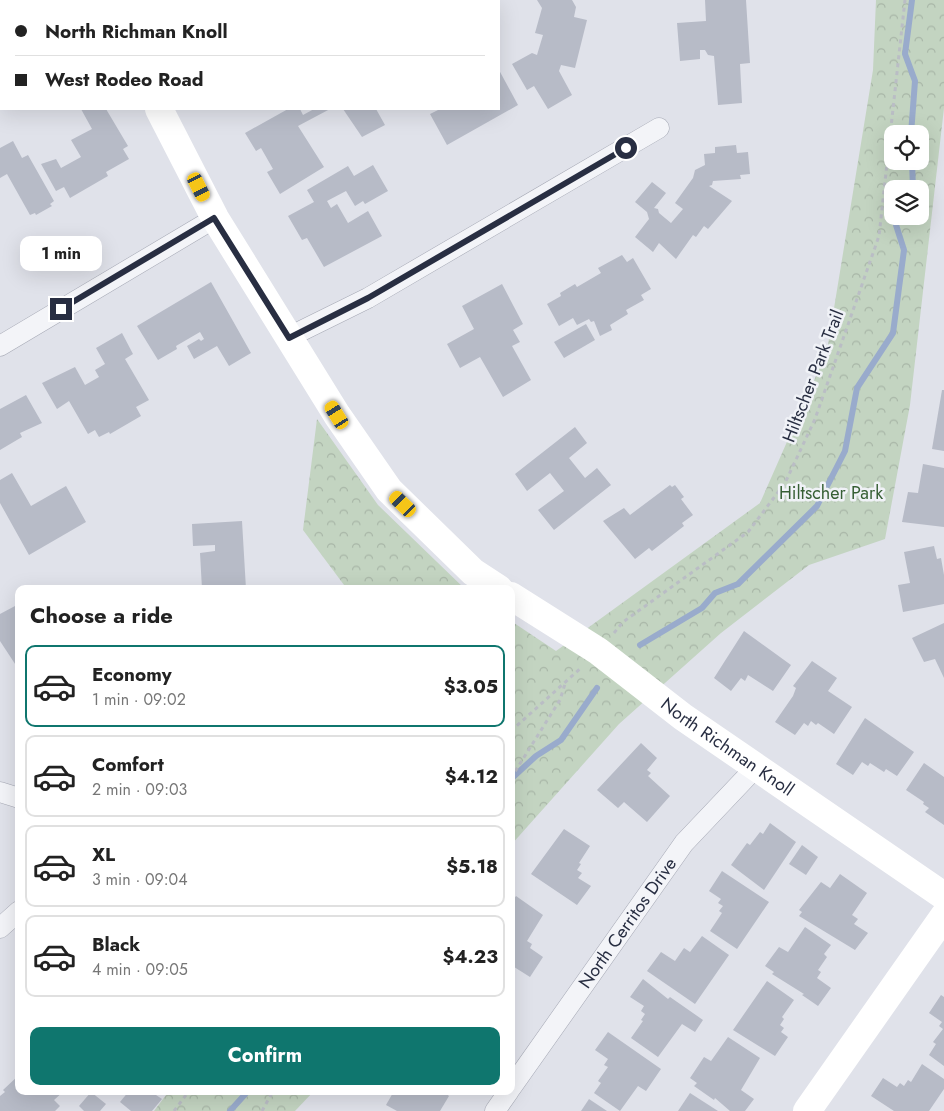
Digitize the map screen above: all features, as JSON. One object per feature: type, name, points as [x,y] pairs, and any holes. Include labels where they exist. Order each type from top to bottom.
[{"type":"street","points":[[160,110],[214,218],[337,415],[389,490],[473,572],[493,585]]},
{"type":"street","points":[[289,338],[368,298],[659,128]]},
{"type":"street","points":[[0,346],[214,218]]},
{"type":"street","name":"North Richman Knoll","points":[[515,599],[598,651],[683,717],[944,896]]},
{"type":"street","name":"North Cerritos Drive","points":[[515,1082],[684,843],[756,767]]},
{"type":"street","points":[[0,792],[15,797]]},
{"type":"street","points":[[0,928],[15,915]]},
{"type":"street","points":[[807,1111],[944,916]]},
{"type":"street","points":[[495,1111],[506,1095]]},
{"type":"path","name":"Hiltscher Park Trail","points":[[515,728],[566,683],[598,651],[623,622],[748,532],[785,483],[815,419],[879,236],[905,0]]},
{"type":"path","points":[[515,772],[560,700],[566,683]]},
{"type":"path","points":[[174,1111],[185,1095]]},
{"type":"path","points":[[262,1111],[271,1095]]},
{"type":"green space","name":"Hiltscher Park","points":[[876,0],[944,0],[944,108],[910,405],[885,539],[809,565],[721,633],[619,724],[515,841],[515,624],[556,651],[760,503],[827,351],[873,70]]},
{"type":"green space","points":[[317,419],[378,505],[461,585],[344,585],[303,530]]},
{"type":"green space","points":[[166,1095],[310,1095],[295,1111],[154,1111]]},
{"type":"building","points":[[537,0],[572,0],[576,7],[574,17],[587,20],[575,68],[561,65],[559,71],[572,95],[548,109],[534,86],[527,90],[512,64],[532,53],[537,55],[543,35],[535,33],[542,8]]},
{"type":"building","points":[[705,0],[746,0],[750,63],[740,64],[742,103],[718,105],[714,56],[708,55],[705,50],[700,50],[700,59],[680,61],[677,23],[706,21]]},
{"type":"building","points":[[500,72],[518,105],[447,145],[430,114],[438,110],[500,110]]},
{"type":"building","points":[[82,110],[107,110],[128,146],[123,149],[129,159],[106,172],[108,176],[70,198],[64,187],[56,191],[41,164],[56,159],[61,168],[81,157],[71,140],[92,129]]},
{"type":"building","points":[[286,110],[300,110],[303,115],[312,110],[328,110],[298,126],[324,167],[280,194],[267,172],[273,169],[261,148],[256,151],[245,133]]},
{"type":"building","points":[[344,110],[377,110],[385,125],[362,137]]},
{"type":"building","points":[[13,141],[22,158],[28,155],[54,201],[50,204],[52,206],[36,215],[35,213],[30,215],[7,174],[0,178],[0,148]]},
{"type":"building","points":[[736,145],[737,153],[748,152],[750,174],[740,175],[741,179],[713,181],[712,185],[709,186],[732,201],[708,229],[704,226],[696,237],[693,235],[676,259],[659,243],[653,252],[635,237],[649,219],[647,212],[635,202],[652,182],[666,193],[654,208],[658,209],[659,213],[671,223],[683,209],[675,203],[693,178],[695,170],[705,165],[704,154],[715,153],[715,147]]},
{"type":"building","points":[[373,165],[388,191],[365,204],[363,201],[355,206],[346,191],[327,201],[331,208],[337,204],[348,223],[368,211],[382,236],[324,267],[307,238],[302,240],[288,216],[314,202],[307,190],[348,166],[354,176]]},
{"type":"building","points":[[622,255],[627,262],[633,258],[651,289],[641,295],[644,300],[626,310],[628,314],[610,325],[612,330],[600,336],[594,321],[591,322],[589,319],[577,325],[573,318],[559,326],[547,304],[561,296],[560,293],[575,284],[577,287],[601,273],[598,268]]},
{"type":"building","points":[[211,282],[251,353],[229,366],[217,346],[194,359],[187,346],[199,339],[201,341],[204,339],[200,332],[176,346],[177,349],[158,360],[137,326]]},
{"type":"building","points":[[502,284],[523,324],[513,330],[520,342],[512,346],[531,380],[503,397],[480,357],[460,368],[447,344],[474,329],[462,306]]},
{"type":"building","points":[[586,324],[595,340],[564,358],[554,342]]},
{"type":"building","points":[[122,333],[133,354],[125,359],[149,400],[136,407],[141,416],[110,434],[109,432],[99,437],[95,430],[88,434],[69,401],[57,409],[42,383],[75,367],[85,385],[99,377],[95,370],[105,364],[96,348]]},
{"type":"building","points":[[942,390],[944,390],[944,451],[932,449]]},
{"type":"building","points":[[26,395],[42,423],[20,433],[22,437],[0,450],[0,409]]},
{"type":"building","points":[[575,427],[587,443],[569,458],[585,478],[597,468],[611,485],[554,530],[538,510],[564,491],[550,473],[527,491],[515,474]]},
{"type":"building","points":[[923,464],[944,468],[944,527],[902,522],[908,492],[918,493]]},
{"type":"building","points":[[12,473],[31,506],[66,486],[86,522],[29,555],[0,503],[0,480]]},
{"type":"building","points":[[670,485],[672,487],[675,485],[684,497],[681,499],[693,515],[682,523],[684,526],[652,551],[649,548],[635,559],[603,521],[624,508],[630,515]]},
{"type":"building","points":[[242,521],[246,585],[202,585],[200,553],[215,551],[215,545],[193,546],[192,524]]},
{"type":"building","points":[[934,546],[937,559],[941,558],[944,575],[944,604],[903,612],[898,585],[910,583],[904,552]]},
{"type":"building","points":[[15,606],[15,664],[0,641],[0,614]]},
{"type":"building","points":[[944,623],[944,678],[935,659],[924,662],[912,638]]},
{"type":"building","points":[[744,631],[791,665],[773,691],[748,675],[745,681],[741,678],[731,691],[714,678]]},
{"type":"building","points":[[812,661],[837,678],[828,691],[852,707],[834,734],[818,723],[816,725],[811,721],[808,726],[804,723],[795,735],[775,722],[793,696],[796,688],[793,686]]},
{"type":"building","points":[[865,718],[914,752],[897,776],[886,769],[884,772],[870,763],[868,766],[862,762],[853,775],[836,764]]},
{"type":"building","points":[[641,743],[657,758],[647,770],[651,773],[648,776],[670,796],[647,822],[624,802],[618,808],[597,790]]},
{"type":"building","points":[[924,763],[944,777],[944,825],[925,812],[929,808],[923,804],[924,802],[906,790]]},
{"type":"building","points":[[770,823],[796,842],[764,890],[731,865],[747,843],[750,845],[760,832],[763,834]]},
{"type":"building","points":[[564,829],[590,846],[579,863],[581,864],[577,870],[582,873],[578,878],[591,886],[577,905],[531,874]]},
{"type":"building","points":[[802,845],[818,857],[806,875],[789,864]]},
{"type":"building","points":[[722,871],[769,902],[737,949],[710,931],[722,913],[719,911],[723,906],[718,903],[721,899],[709,891]]},
{"type":"building","points":[[840,874],[867,893],[852,915],[858,919],[854,924],[868,933],[855,950],[799,916],[802,912],[799,910],[821,882],[830,888]]},
{"type":"building","points":[[516,896],[543,915],[527,941],[532,944],[530,948],[543,957],[530,977],[515,968]]},
{"type":"building","points":[[805,927],[831,945],[824,954],[827,957],[818,970],[821,972],[817,978],[831,988],[818,1006],[802,995],[804,994],[772,974],[774,972],[765,966],[779,947],[788,952]]},
{"type":"building","points":[[702,936],[729,955],[695,1004],[647,971],[661,952],[675,961],[684,948],[690,952]]},
{"type":"building","points":[[643,979],[668,999],[670,997],[703,1020],[695,1032],[682,1024],[658,1057],[631,1038],[643,1021],[641,1020],[645,1014],[641,1011],[644,1006],[630,997]]},
{"type":"building","points":[[767,981],[794,1000],[782,1017],[784,1019],[780,1025],[784,1028],[781,1032],[788,1037],[775,1056],[733,1030]]},
{"type":"building","points":[[941,995],[944,997],[944,1066],[929,1055],[936,1044],[933,1042],[943,1029],[939,1026],[942,1022],[929,1013]]},
{"type":"building","points":[[608,1032],[661,1069],[646,1091],[638,1086],[620,1111],[594,1093],[601,1083],[598,1081],[608,1067],[604,1065],[608,1059],[595,1050]]},
{"type":"building","points":[[728,1037],[760,1058],[741,1090],[754,1099],[745,1111],[730,1111],[715,1098],[714,1100],[694,1086],[697,1083],[690,1078],[704,1057],[711,1061]]},
{"type":"building","points":[[922,1064],[944,1079],[944,1089],[929,1111],[894,1111],[871,1096],[883,1078],[897,1087],[900,1083],[904,1086],[908,1080],[911,1082]]},
{"type":"building","points":[[15,1079],[15,1095],[60,1095],[54,1100],[60,1106],[55,1111],[0,1111],[0,1096],[5,1092],[3,1090]]},
{"type":"building","points":[[690,1093],[718,1111],[678,1111]]},
{"type":"building","points":[[88,1095],[95,1095],[106,1104],[100,1111],[84,1111],[79,1106]]},
{"type":"building","points":[[126,1095],[156,1095],[162,1099],[152,1111],[131,1111],[120,1102]]},
{"type":"building","points":[[392,1095],[449,1096],[440,1111],[397,1111],[386,1105]]},
{"type":"building","points":[[589,1099],[607,1111],[581,1111]]},
{"type":"waterway","points":[[912,0],[905,54],[915,81],[912,125]]},
{"type":"waterway","points":[[912,170],[913,180]]},
{"type":"waterway","points":[[640,645],[702,608],[715,593],[738,584],[817,506],[845,451],[857,388],[893,333],[904,250],[896,225]]},
{"type":"waterway","points":[[515,775],[536,756],[561,740],[597,688]]},
{"type":"waterway","points":[[230,1111],[244,1095]]},
{"type":"route","points":[[61,309],[214,218],[289,338],[368,298],[626,148]]}]
